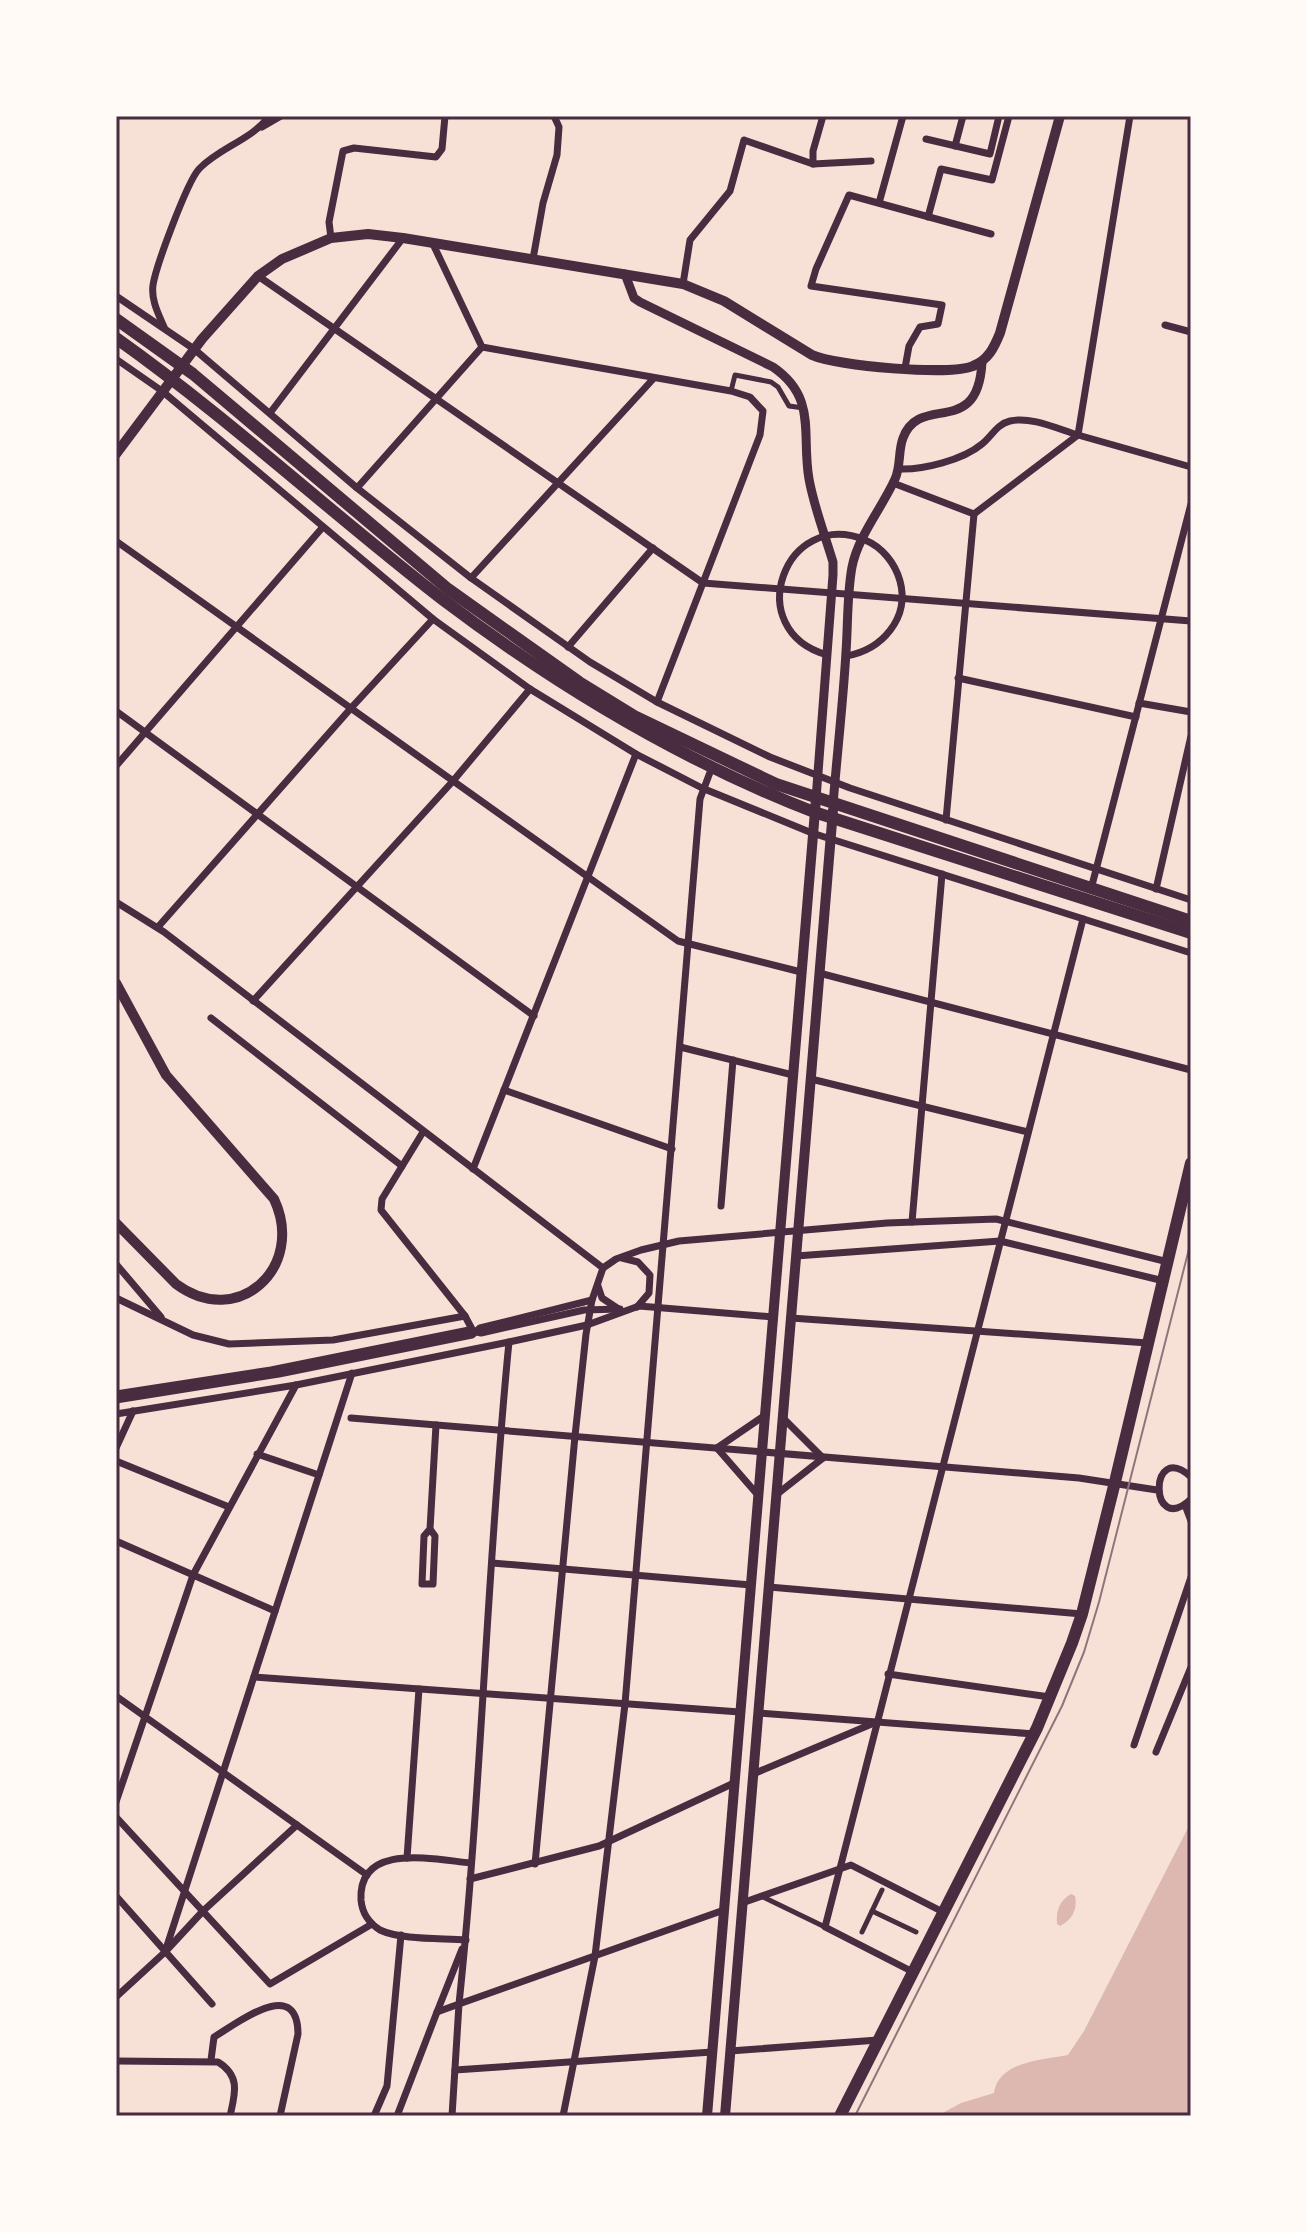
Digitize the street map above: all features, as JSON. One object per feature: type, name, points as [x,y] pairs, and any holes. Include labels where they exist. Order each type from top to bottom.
[{"type":"main road","points":[[116,454],[194,349],[258,276],[300,249],[331,238],[368,234],[683,284],[724,301],[820,359],[952,371],[982,362],[989,356],[1000,333],[1060,116]]},
{"type":"main road","points":[[116,319],[182,366],[418,565],[579,682],[636,717],[815,805]]},
{"type":"main road","points":[[116,338],[172,378],[471,620],[574,692],[631,727],[712,767],[815,805],[1191,933]]},
{"type":"main road","points":[[707,2116],[815,805]]},
{"type":"main road","points":[[725,2116],[833,811]]},
{"type":"main road","points":[[833,811],[1191,921]]},
{"type":"main road","points":[[116,983],[166,1075],[274,1199],[282,1220],[283,1243],[273,1272],[258,1287],[240,1296],[208,1299],[186,1292],[176,1284],[116,1223]]},
{"type":"main road","points":[[840,2116],[1034,1734],[1082,1614],[1191,1163]]},
{"type":"main road","points":[[780,1231],[796,1256]]},
{"type":"street","points":[[260,128],[269,116]]},
{"type":"street","points":[[165,329],[156,309],[153,285],[192,179],[209,160],[281,116]]},
{"type":"street","points":[[331,238],[329,222],[343,151],[354,148],[436,157],[442,149],[445,116]]},
{"type":"street","points":[[533,259],[543,203],[557,155],[559,127],[554,116]]},
{"type":"street","points":[[813,164],[813,151],[823,116]]},
{"type":"street","points":[[879,203],[903,116]]},
{"type":"street","points":[[955,146],[963,116]]},
{"type":"street","points":[[926,139],[990,154],[999,116]]},
{"type":"street","points":[[928,217],[941,169],[992,180],[1009,116]]},
{"type":"street","points":[[946,820],[974,514],[1078,435],[1130,116]]},
{"type":"street","points":[[683,284],[690,240],[730,191],[744,140],[813,164],[871,161]]},
{"type":"street","points":[[905,368],[909,346],[920,327],[938,324],[942,305],[811,286],[849,195],[991,234]]},
{"type":"street","points":[[270,413],[403,238]]},
{"type":"street","points":[[432,242],[482,347]]},
{"type":"street","points":[[625,274],[634,298],[640,302],[781,373],[795,389],[804,408],[808,431],[808,476],[833,562],[815,805]]},
{"type":"street","points":[[258,276],[703,583],[774,591],[1191,621]]},
{"type":"street","points":[[116,296],[194,349],[357,488],[471,578],[568,647],[657,702],[770,757],[835,783],[1191,900]]},
{"type":"street","points":[[1165,325],[1191,332]]},
{"type":"street","points":[[482,347],[731,391],[750,397],[763,411],[760,435],[657,702]]},
{"type":"street","points":[[357,488],[482,347]]},
{"type":"street","points":[[116,359],[162,391],[433,619],[530,689],[636,754],[702,788],[812,833],[1191,953]]},
{"type":"street","points":[[833,811],[854,557],[899,469],[902,443],[908,429],[920,419],[968,403],[978,391],[982,362]]},
{"type":"street","points":[[731,391],[735,375],[763,380],[778,387],[789,406],[804,408]]},
{"type":"street","points":[[471,578],[654,378]]},
{"type":"street","points":[[899,469],[923,469],[968,452],[983,444],[997,428],[1011,421],[1035,422],[1191,467]]},
{"type":"street","points":[[893,483],[974,514]]},
{"type":"street","points":[[1091,889],[1191,504]]},
{"type":"street","points":[[116,766],[322,528]]},
{"type":"street","points":[[827,655],[806,646],[791,631],[774,591],[797,552],[824,531],[866,534],[892,563],[900,580],[901,599],[897,620],[885,637],[868,650],[846,656]]},
{"type":"street","points":[[116,541],[678,941],[801,972]]},
{"type":"street","points":[[568,647],[653,548]]},
{"type":"street","points":[[158,927],[433,619]]},
{"type":"street","points":[[958,678],[1136,717]]},
{"type":"street","points":[[253,1001],[453,781],[530,689]]},
{"type":"street","points":[[1139,703],[1191,712]]},
{"type":"street","points":[[116,711],[534,1016]]},
{"type":"street","points":[[1156,889],[1191,736]]},
{"type":"street","points":[[473,1169],[636,754]]},
{"type":"street","points":[[563,2116],[595,1956],[625,1704],[687,944],[702,788],[712,767]]},
{"type":"street","points":[[912,1222],[942,874]]},
{"type":"street","points":[[116,902],[158,927],[603,1268]]},
{"type":"street","points":[[825,1927],[1083,919]]},
{"type":"street","points":[[819,973],[1191,1070]]},
{"type":"street","points":[[211,1018],[402,1166]]},
{"type":"street","points":[[680,1047],[793,1075]]},
{"type":"street","points":[[721,1206],[733,1060]]},
{"type":"street","points":[[811,1079],[1028,1132]]},
{"type":"street","points":[[504,1090],[672,1149]]},
{"type":"street","points":[[423,1132],[382,1199],[381,1210],[465,1316],[473,1331]]},
{"type":"street","points":[[535,1864],[587,1325],[603,1268],[616,1259],[664,1244],[780,1231],[987,1218],[1168,1262]]},
{"type":"street","points":[[719,1238],[720,1226]]},
{"type":"street","points":[[796,1256],[1000,1241],[1164,1281]]},
{"type":"street","points":[[616,1259],[630,1258],[648,1272],[657,1307]]},
{"type":"street","points":[[116,1264],[166,1322]]},
{"type":"street","points":[[116,1414],[296,1385],[587,1325],[639,1306],[649,1293],[651,1280]]},
{"type":"street","points":[[598,1286],[602,1298],[620,1309]]},
{"type":"street","points":[[116,1298],[215,1342],[251,1344],[333,1340],[465,1316]]},
{"type":"street","points":[[116,1400],[375,1356],[472,1335],[473,1331],[592,1300]]},
{"type":"street","points":[[116,1394],[271,1370],[469,1330],[481,1333],[590,1310],[639,1306],[773,1317]]},
{"type":"street","points":[[791,1318],[1149,1343]]},
{"type":"street","points":[[452,2116],[500,1431],[509,1342]]},
{"type":"street","points":[[165,1952],[352,1373]]},
{"type":"street","points":[[116,1802],[193,1575],[296,1385]]},
{"type":"street","points":[[116,1448],[133,1411]]},
{"type":"street","points":[[717,1448],[764,1416]]},
{"type":"street","points":[[351,1418],[942,1466],[1115,1482],[1157,1490]]},
{"type":"street","points":[[783,1418],[823,1458]]},
{"type":"street","points":[[430,1529],[435,1536],[433,1584],[422,1584],[424,1536],[430,1529],[436,1425]]},
{"type":"street","points":[[717,1448],[757,1494]]},
{"type":"street","points":[[257,1454],[319,1475]]},
{"type":"street","points":[[776,1495],[823,1458]]},
{"type":"street","points":[[116,1461],[229,1507]]},
{"type":"street","points":[[1188,1502],[1173,1507],[1167,1505],[1157,1490],[1160,1478],[1170,1471],[1182,1471],[1191,1477]]},
{"type":"street","points":[[1188,1502],[1191,1513]]},
{"type":"street","points":[[1188,1502],[1191,1521]]},
{"type":"street","points":[[116,1541],[275,1611]]},
{"type":"street","points":[[492,1563],[751,1585]]},
{"type":"street","points":[[1134,1745],[1191,1577]]},
{"type":"street","points":[[769,1587],[1082,1614]]},
{"type":"street","points":[[1156,1752],[1191,1667]]},
{"type":"street","points":[[888,1674],[1050,1697]]},
{"type":"street","points":[[254,1677],[740,1712]]},
{"type":"street","points":[[407,1858],[419,1689]]},
{"type":"street","points":[[116,1696],[367,1875]]},
{"type":"street","points":[[758,1713],[1034,1734]]},
{"type":"street","points":[[753,1774],[876,1722]]},
{"type":"street","points":[[470,1879],[599,1846],[734,1783]]},
{"type":"street","points":[[116,1817],[270,1984],[372,1924]]},
{"type":"street","points":[[116,1997],[165,1952],[203,1911],[297,1825]]},
{"type":"street","points":[[466,1940],[401,1935],[381,1930],[372,1924],[362,1909],[361,1893],[367,1875],[380,1863],[407,1858],[471,1863]]},
{"type":"street","points":[[742,1903],[851,1865],[943,1912]]},
{"type":"street","points":[[862,1932],[882,1890]]},
{"type":"street","points":[[116,1896],[212,2004]]},
{"type":"street","points":[[763,1897],[913,1972]]},
{"type":"street","points":[[437,2012],[724,1910]]},
{"type":"street","points":[[872,1911],[916,1932]]},
{"type":"street","points":[[374,2116],[387,2086],[401,1935]]},
{"type":"street","points":[[397,2116],[466,1940]]},
{"type":"street","points":[[211,2060],[214,2037],[264,2006],[279,2005],[294,2013],[298,2034],[280,2116]]},
{"type":"street","points":[[730,2051],[878,2040]]},
{"type":"street","points":[[455,2070],[712,2052]]},
{"type":"street","points":[[116,2061],[211,2060],[224,2066],[233,2076],[236,2091],[230,2116]]},
{"type":"shaded area","points":[[1191,1822],[1191,2116],[937,2116],[961,2103],[994,2093],[997,2082],[1013,2068],[1068,2055],[1084,2031]]},
{"type":"shaded area","points":[[1071,1894],[1075,1896],[1075,1910],[1060,1926],[1057,1924],[1059,1907]]},
{"type":"tram line","points":[[855,2116],[1062,1706],[1084,1652],[1191,1241]]}]
